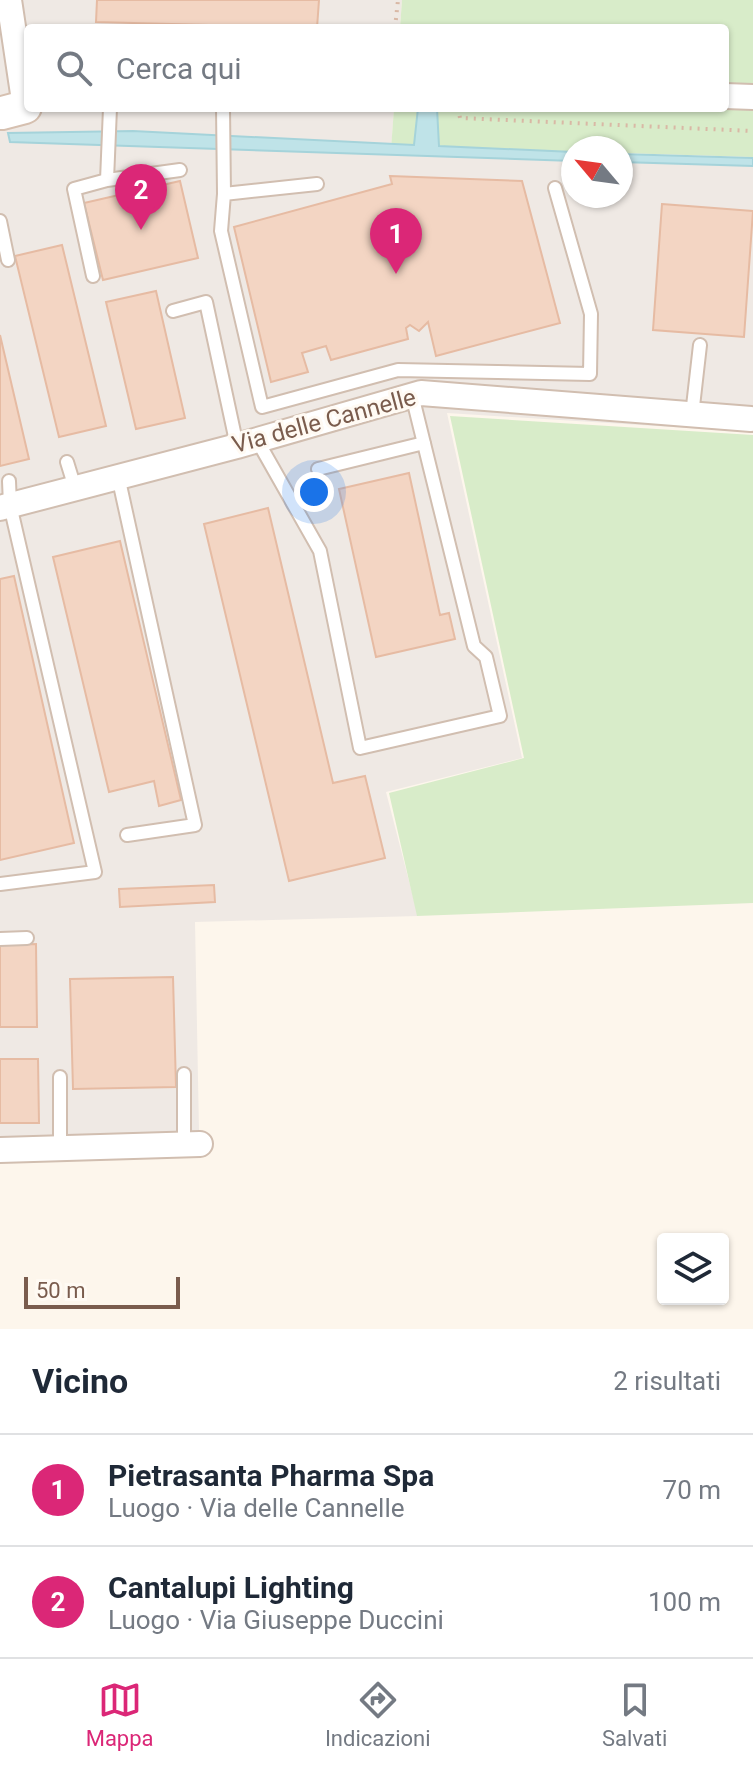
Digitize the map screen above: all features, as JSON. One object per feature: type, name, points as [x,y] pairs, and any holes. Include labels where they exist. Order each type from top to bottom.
[{"type":"street","points":[[9,0],[14,110]]},
{"type":"street","points":[[729,96],[753,97]]},
{"type":"street","name":"Via delle Cannelle","points":[[7,498],[75,488],[421,393],[751,419]]},
{"type":"street","points":[[0,1150],[192,1145]]},
{"type":"lane","points":[[107,180],[110,112]]},
{"type":"lane","points":[[223,112],[221,231],[262,407],[398,370],[590,374],[591,314],[555,188]]},
{"type":"lane","points":[[93,276],[74,189],[107,180],[180,170]]},
{"type":"lane","points":[[224,194],[317,184]]},
{"type":"lane","points":[[0,221],[8,260]]},
{"type":"lane","points":[[173,311],[206,302],[247,443],[320,551],[360,748],[500,716],[486,657],[474,646],[412,395]]},
{"type":"lane","points":[[692,415],[700,345]]},
{"type":"lane","points":[[318,469],[424,443]]},
{"type":"lane","points":[[67,462],[75,488]]},
{"type":"lane","points":[[118,476],[195,825],[127,835]]},
{"type":"lane","points":[[0,884],[95,872],[7,498]]},
{"type":"lane","points":[[0,939],[27,938]]},
{"type":"lane","points":[[184,1074],[192,1145]]},
{"type":"lane","points":[[60,1077],[60,1148]]},
{"type":"path","points":[[395,24],[398,0]]},
{"type":"path","points":[[459,112],[460,118],[753,131]]},
{"type":"shaded area","points":[[0,0],[402,0],[400,24],[24,24],[24,112],[394,112],[391,151],[561,158],[561,208],[633,208],[633,159],[753,164],[753,432],[447,413],[522,758],[386,792],[418,916],[195,922],[199,1131],[0,1138]]},
{"type":"green space","points":[[402,0],[753,0],[753,157],[633,153],[633,136],[561,136],[561,152],[391,149],[394,112],[729,112],[729,24],[400,24]]},
{"type":"green space","points":[[450,416],[753,435],[753,903],[417,916],[389,793],[524,758]]},
{"type":"water","points":[[418,112],[437,112],[439,146],[561,151],[561,161],[10,142],[8,133],[133,131],[414,145]]},
{"type":"water","points":[[633,154],[753,158],[753,166],[633,162]]},
{"type":"building","points":[[97,0],[319,0],[317,24],[96,22]]},
{"type":"building","points":[[390,176],[522,181],[560,323],[436,356],[428,322],[419,331],[410,325],[406,328],[408,339],[331,360],[326,346],[302,353],[308,372],[271,382],[234,227],[392,184]]},
{"type":"building","points":[[180,181],[198,258],[103,280],[84,203]]},
{"type":"building","points":[[662,204],[753,211],[744,337],[653,330]]},
{"type":"building","points":[[62,245],[106,426],[59,437],[15,256]]},
{"type":"building","points":[[156,291],[185,418],[136,429],[106,302]]},
{"type":"building","points":[[0,335],[29,459],[0,466]]},
{"type":"building","points":[[409,473],[440,615],[449,613],[455,639],[376,657],[339,489]]},
{"type":"building","points":[[268,508],[333,783],[365,776],[385,858],[289,881],[204,524]]},
{"type":"building","points":[[120,541],[181,800],[159,806],[154,781],[109,792],[53,557]]},
{"type":"building","points":[[14,576],[74,843],[0,860],[0,579]]},
{"type":"building","points":[[214,885],[215,902],[120,907],[119,889]]},
{"type":"building","points":[[36,944],[37,1027],[0,1027],[0,945]]},
{"type":"building","points":[[173,977],[176,1087],[73,1089],[70,979]]},
{"type":"building","points":[[0,1059],[38,1059],[39,1123],[0,1123]]},
{"type":"place","name":"Cantalupi Lighting","points":[[141,230]]},
{"type":"place","name":"Pietrasanta Pharma Spa","points":[[396,274]]}]
